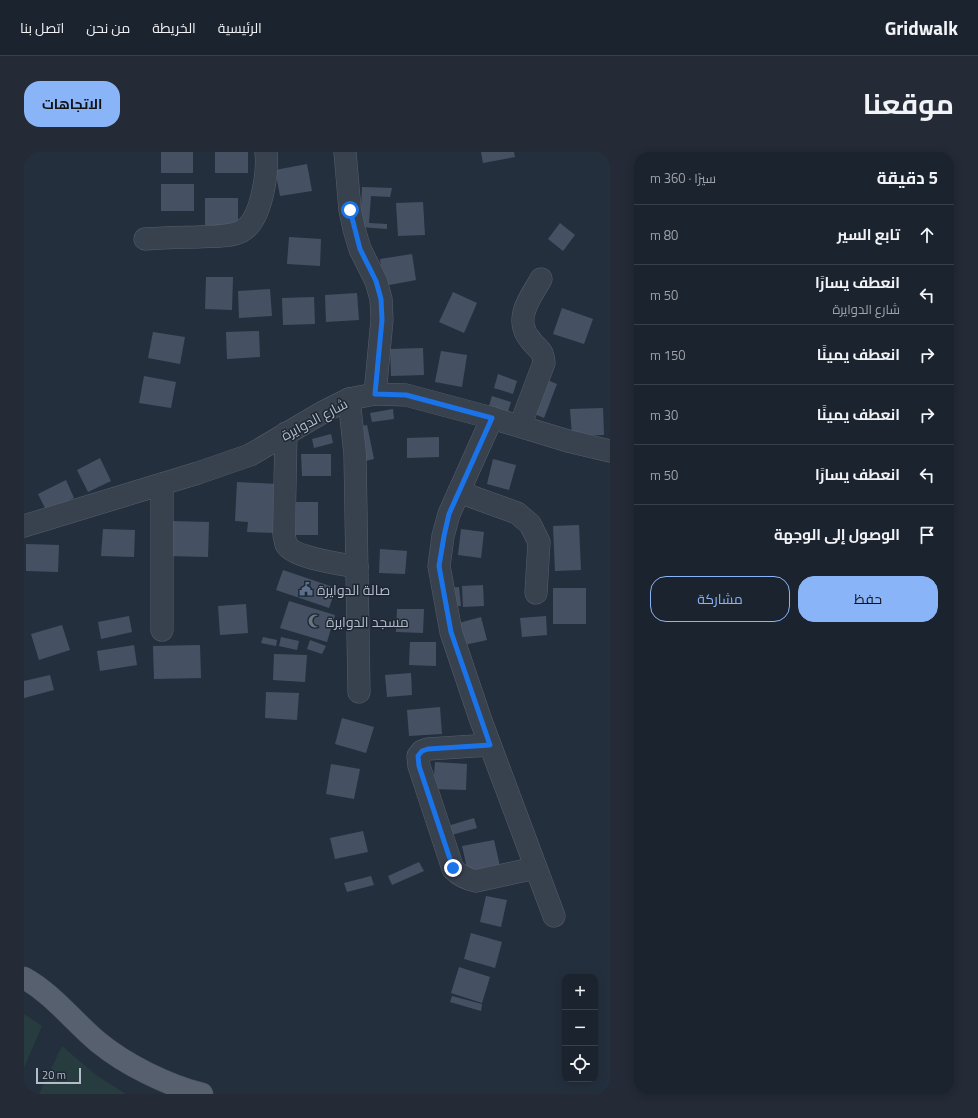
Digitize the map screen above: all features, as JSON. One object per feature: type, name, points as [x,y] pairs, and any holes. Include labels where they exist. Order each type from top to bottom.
[{"type":"main road","points":[[24,978],[56,1002],[99,1042],[123,1059],[154,1077],[202,1094]]},
{"type":"street","points":[[145,239],[226,236],[242,231],[251,223],[258,209],[265,176],[266,152]]},
{"type":"street","points":[[345,152],[350,210],[354,229],[360,249],[376,281],[381,299],[382,320],[375,394]]},
{"type":"street","points":[[520,426],[544,363],[541,349],[534,344],[524,332],[523,319],[524,309],[542,279]]},
{"type":"street","name":"شارع الدوايرة","points":[[24,526],[162,484],[250,455],[286,433],[349,399],[375,394],[406,395],[520,426],[568,442],[610,451]]},
{"type":"street","points":[[349,399],[355,454],[359,692]]},
{"type":"street","points":[[492,418],[449,514],[439,566],[451,632],[490,745],[554,916]]},
{"type":"street","points":[[286,433],[284,535],[286,544],[293,552],[303,556],[358,567]]},
{"type":"street","points":[[162,484],[162,630]]},
{"type":"street","points":[[459,492],[518,513],[530,524],[539,542],[536,593]]},
{"type":"street","points":[[490,745],[428,749],[422,751],[418,756],[419,766],[453,868],[466,880],[476,881],[536,868]]},
{"type":"green space","points":[[24,1014],[42,1026],[24,1068]]},
{"type":"green space","points":[[62,1046],[96,1075],[126,1094],[39,1094]]},
{"type":"building","points":[[161,152],[193,152],[193,173],[161,173]]},
{"type":"building","points":[[215,152],[248,152],[248,173],[215,173]]},
{"type":"building","points":[[481,152],[514,152],[515,157],[483,163]]},
{"type":"building","points":[[307,164],[312,191],[280,196],[275,170]]},
{"type":"building","points":[[161,184],[194,184],[194,211],[161,211]]},
{"type":"building","points":[[362,187],[392,188],[390,197],[371,196],[369,223],[387,224],[387,229],[360,227]]},
{"type":"building","points":[[205,198],[238,198],[238,225],[205,225]]},
{"type":"building","points":[[423,202],[425,235],[398,236],[396,203]]},
{"type":"building","points":[[560,223],[575,235],[563,251],[548,239]]},
{"type":"building","points":[[289,237],[321,239],[320,266],[287,264]]},
{"type":"building","points":[[412,254],[416,280],[384,286],[380,259]]},
{"type":"building","points":[[206,277],[233,277],[232,310],[205,309]]},
{"type":"building","points":[[270,289],[272,316],[239,318],[238,291]]},
{"type":"building","points":[[453,292],[477,303],[464,333],[439,322]]},
{"type":"building","points":[[357,293],[359,320],[326,322],[325,295]]},
{"type":"building","points":[[314,297],[315,324],[283,325],[282,298]]},
{"type":"building","points":[[562,308],[593,319],[584,344],[553,334]]},
{"type":"building","points":[[259,331],[260,357],[227,359],[226,332]]},
{"type":"building","points":[[153,332],[185,337],[180,364],[148,358]]},
{"type":"building","points":[[423,348],[424,375],[391,376],[390,349]]},
{"type":"building","points":[[441,351],[467,355],[462,387],[435,382]]},
{"type":"building","points":[[498,374],[517,381],[513,394],[494,388]]},
{"type":"building","points":[[144,376],[176,382],[171,408],[139,403]]},
{"type":"building","points":[[545,379],[557,384],[544,418],[532,413]]},
{"type":"building","points":[[492,396],[511,402],[507,415],[488,409]]},
{"type":"building","points":[[603,408],[604,435],[572,436],[570,409]]},
{"type":"building","points":[[393,409],[394,419],[372,422],[370,413]]},
{"type":"building","points":[[367,425],[374,459],[365,461],[357,427]]},
{"type":"building","points":[[331,434],[333,443],[314,448],[312,439]]},
{"type":"building","points":[[439,437],[439,457],[407,458],[407,438]]},
{"type":"building","points":[[301,454],[331,454],[331,476],[302,476]]},
{"type":"building","points":[[100,458],[111,481],[88,492],[77,470]]},
{"type":"building","points":[[493,459],[516,465],[509,490],[487,484]]},
{"type":"building","points":[[66,480],[74,498],[47,512],[38,494]]},
{"type":"building","points":[[237,482],[277,484],[275,533],[247,532],[248,522],[235,521]]},
{"type":"building","points":[[291,502],[318,502],[318,535],[291,535]]},
{"type":"building","points":[[169,521],[209,522],[208,557],[168,556]]},
{"type":"building","points":[[579,525],[581,570],[555,571],[553,526]]},
{"type":"building","points":[[103,529],[135,530],[134,557],[101,556]]},
{"type":"building","points":[[461,529],[484,532],[481,558],[458,555]]},
{"type":"building","points":[[26,544],[59,545],[58,572],[26,571]]},
{"type":"building","points":[[380,549],[407,551],[405,574],[379,573]]},
{"type":"building","name":"صالة الدوايرة","points":[[283,570],[336,588],[329,608],[276,590]]},
{"type":"building","points":[[483,585],[484,606],[463,607],[462,586]]},
{"type":"building","points":[[459,587],[461,606],[448,607],[446,588]]},
{"type":"building","points":[[553,588],[586,588],[586,624],[553,624]]},
{"type":"building","points":[[289,601],[335,615],[327,642],[280,628]]},
{"type":"building","points":[[246,604],[248,633],[220,635],[218,606]]},
{"type":"building","points":[[397,609],[424,609],[423,633],[396,632]]},
{"type":"building","points":[[129,616],[132,632],[101,639],[98,622]]},
{"type":"building","points":[[546,616],[547,635],[522,637],[520,618]]},
{"type":"building","points":[[481,617],[487,640],[460,646],[455,624]]},
{"type":"building","points":[[62,625],[70,650],[39,660],[31,634]]},
{"type":"building","points":[[263,637],[277,640],[276,646],[261,643]]},
{"type":"building","points":[[281,637],[299,641],[297,650],[279,646]]},
{"type":"building","points":[[310,640],[326,646],[322,654],[307,649]]},
{"type":"building","points":[[410,642],[436,642],[436,666],[409,665]]},
{"type":"building","points":[[134,645],[137,665],[100,671],[97,651]]},
{"type":"building","points":[[200,645],[201,678],[154,679],[153,646]]},
{"type":"building","points":[[274,654],[307,655],[305,682],[273,680]]},
{"type":"building","points":[[411,673],[412,695],[387,697],[385,675]]},
{"type":"building","points":[[50,675],[54,690],[24,698],[24,681]]},
{"type":"building","points":[[266,692],[299,693],[297,720],[265,718]]},
{"type":"building","points":[[440,707],[442,734],[409,736],[407,710]]},
{"type":"building","points":[[342,718],[374,727],[366,753],[335,744]]},
{"type":"building","points":[[435,762],[467,764],[466,790],[433,789]]},
{"type":"building","points":[[331,764],[360,769],[354,799],[326,794]]},
{"type":"building","points":[[474,818],[477,828],[444,837],[441,828]]},
{"type":"building","points":[[363,831],[368,852],[335,859],[330,838]]},
{"type":"building","points":[[494,840],[500,866],[468,873],[462,846]]},
{"type":"building","points":[[419,862],[424,871],[392,885],[388,876]]},
{"type":"building","points":[[371,876],[374,885],[347,892],[344,883]]},
{"type":"building","points":[[486,896],[507,900],[501,927],[480,922]]},
{"type":"building","points":[[471,933],[502,942],[495,968],[464,959]]},
{"type":"building","points":[[459,967],[490,977],[482,1003],[451,993]]},
{"type":"building","points":[[452,996],[482,1004],[481,1011],[450,1002]]},
{"type":"place","name":"صالة الدوايرة","points":[[306,589]]},
{"type":"place","name":"مسجد الدوايرة","points":[[315,621]]},
{"type":"route","points":[[350,210],[360,249],[376,281],[381,299],[382,320],[375,394],[406,395],[492,418],[449,514],[439,566],[451,632],[490,745],[428,749],[422,751],[418,756],[419,766],[453,868]]}]
